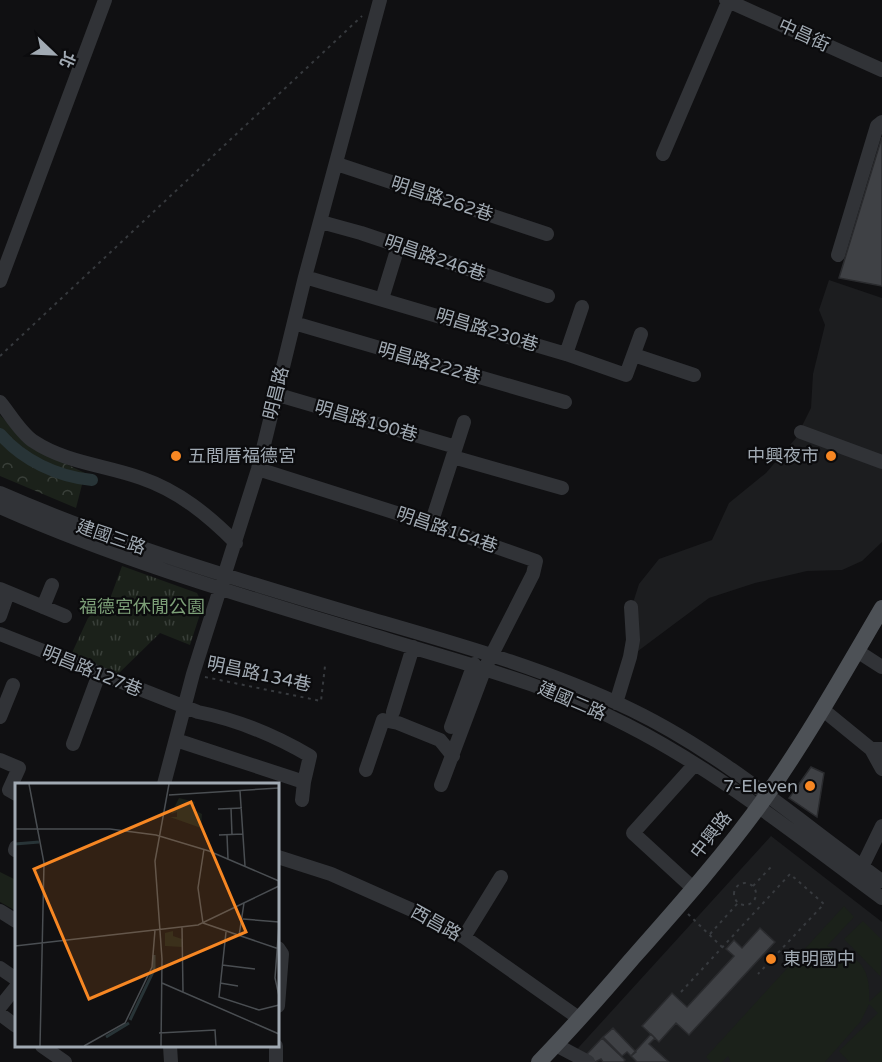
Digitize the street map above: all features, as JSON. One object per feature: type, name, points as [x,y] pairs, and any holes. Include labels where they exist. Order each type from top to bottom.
[{"type":"main road","name":"中興路","points":[[539,1062],[680,906],[762,801],[822,709],[882,608]]},
{"type":"street","points":[[0,281],[105,0]]},
{"type":"street","name":"明昌路","points":[[164,783],[193,674],[258,469],[305,277],[380,0]]},
{"type":"street","points":[[663,154],[728,0]]},
{"type":"street","name":"中昌街","points":[[728,0],[882,70]]},
{"type":"street","points":[[838,255],[877,126],[882,122]]},
{"type":"street","name":"明昌路262巷","points":[[337,164],[547,234]]},
{"type":"street","name":"明昌路246巷","points":[[321,222],[361,233],[548,296]]},
{"type":"street","points":[[382,298],[398,247]]},
{"type":"street","name":"明昌路230巷","points":[[305,277],[566,354],[626,375],[641,334]]},
{"type":"street","points":[[566,354],[582,307]]},
{"type":"street","name":"明昌路222巷","points":[[294,323],[565,402]]},
{"type":"street","points":[[634,355],[694,375]]},
{"type":"street","name":"明昌路190巷","points":[[275,394],[562,488]]},
{"type":"street","points":[[0,402],[30,439],[40,445],[73,460],[141,478],[170,491],[188,501],[214,521],[236,543]]},
{"type":"street","points":[[431,524],[464,422]]},
{"type":"street","points":[[801,432],[882,462]]},
{"type":"street","name":"明昌路154巷","points":[[258,469],[431,524],[536,561],[532,574],[492,655]]},
{"type":"street","name":"建國三路","points":[[0,493],[222,583]]},
{"type":"street","name":"建國三路","points":[[0,507],[52,531],[222,583]]},
{"type":"street","name":"建國二路","points":[[222,583],[413,647],[536,685],[626,724],[724,782],[762,801],[882,881]]},
{"type":"street","name":"建國二路","points":[[222,583],[492,655],[544,672],[634,711],[695,746],[882,898]]},
{"type":"street","points":[[43,607],[52,585]]},
{"type":"street","points":[[0,616],[4,591],[65,616]]},
{"type":"street","points":[[616,703],[633,640],[631,607]]},
{"type":"street","name":"明昌路127巷","points":[[0,634],[198,712],[228,718],[278,737],[310,756],[304,782]]},
{"type":"street","points":[[393,712],[413,647]]},
{"type":"street","points":[[857,651],[882,666]]},
{"type":"street","points":[[451,727],[479,666],[492,655]]},
{"type":"street","points":[[441,785],[453,756],[479,666]]},
{"type":"street","points":[[73,744],[99,674]]},
{"type":"street","points":[[0,717],[13,685]]},
{"type":"street","points":[[822,709],[876,749],[882,770]]},
{"type":"street","points":[[366,770],[383,720],[398,723],[440,740],[453,756]]},
{"type":"street","points":[[176,740],[304,782],[302,800]]},
{"type":"street","points":[[0,760],[19,768],[15,783]]},
{"type":"street","points":[[694,889],[633,833],[695,764]]},
{"type":"street","points":[[862,867],[882,826]]},
{"type":"street","name":"西昌路","points":[[279,857],[331,874],[371,891],[464,937],[580,1019]]},
{"type":"street","points":[[464,937],[501,877]]},
{"type":"street","points":[[0,910],[15,920]]},
{"type":"street","points":[[279,950],[282,954],[279,993]]},
{"type":"street","points":[[0,968],[15,978]]},
{"type":"street","points":[[0,1007],[15,988]]},
{"type":"street","points":[[0,1014],[15,1025]]},
{"type":"street","points":[[556,1045],[588,1062]]},
{"type":"street","points":[[43,1047],[65,1062]]},
{"type":"path","points":[[0,356],[362,16]]},
{"type":"path","name":"明昌路134巷","points":[[193,674],[321,701],[326,666]]},
{"type":"path","points":[[753,886],[771,867]]},
{"type":"path","points":[[681,993],[790,874],[824,904],[758,974]]},
{"type":"path","points":[[746,883],[753,886],[756,893],[752,903],[745,906],[738,903],[734,894],[737,887],[746,883]]},
{"type":"path","points":[[710,934],[738,903]]},
{"type":"path","points":[[752,903],[758,909]]},
{"type":"path","points":[[680,906],[722,947]]},
{"type":"shaded area","name":"中興夜市","points":[[829,280],[882,298],[882,542],[862,561],[842,570],[807,571],[755,583],[709,598],[630,657],[631,609],[639,584],[659,559],[712,540],[729,503],[766,473],[796,438],[811,408],[813,374],[825,325],[819,310]]},
{"type":"shaded area","name":"東明國中","points":[[771,836],[882,922],[882,1062],[578,1062],[569,1058]]},
{"type":"green space","points":[[0,415],[30,447],[85,473],[76,508],[0,476]]},
{"type":"green space","name":"福德宮休閒公園","points":[[122,566],[197,593],[203,605],[190,645],[160,633],[117,675],[71,655],[88,618],[111,596]]},
{"type":"green space","points":[[0,872],[15,880],[15,910],[0,902]]},
{"type":"green space","points":[[844,906],[854,917],[827,946],[847,954],[861,964],[868,979],[869,1002],[882,990],[882,1062],[849,1062],[839,1051],[878,1013],[869,1004],[861,1021],[825,1062],[731,1062],[728,1056],[722,1062],[711,1062],[706,1057]]},
{"type":"green space","points":[[863,921],[882,940],[881,977],[844,939]]},
{"type":"building","points":[[882,137],[882,286],[839,278]]},
{"type":"building","name":"7-Eleven","points":[[811,767],[824,773],[817,817],[789,798]]},
{"type":"building","points":[[760,928],[775,942],[689,1035],[676,1023],[659,1042],[642,1026],[672,993],[687,1007],[734,956],[726,949],[734,940],[742,948]]},
{"type":"building","points":[[613,1028],[636,1052],[631,1056],[627,1052],[622,1056],[603,1037]]},
{"type":"building","points":[[651,1034],[655,1038],[649,1044],[669,1062],[637,1062],[631,1056]]},
{"type":"building","points":[[602,1038],[625,1060],[623,1062],[603,1062],[601,1059],[595,1062],[587,1054]]},
{"type":"waterway","points":[[0,434],[19,452],[42,466],[66,475],[92,480]]},
{"type":"place","name":"五間厝福德宮","points":[[176,456]]},
{"type":"place","name":"中興夜市","points":[[831,456]]},
{"type":"place","name":"7-Eleven","points":[[810,786]]},
{"type":"place","name":"東明國中","points":[[771,959]]}]
